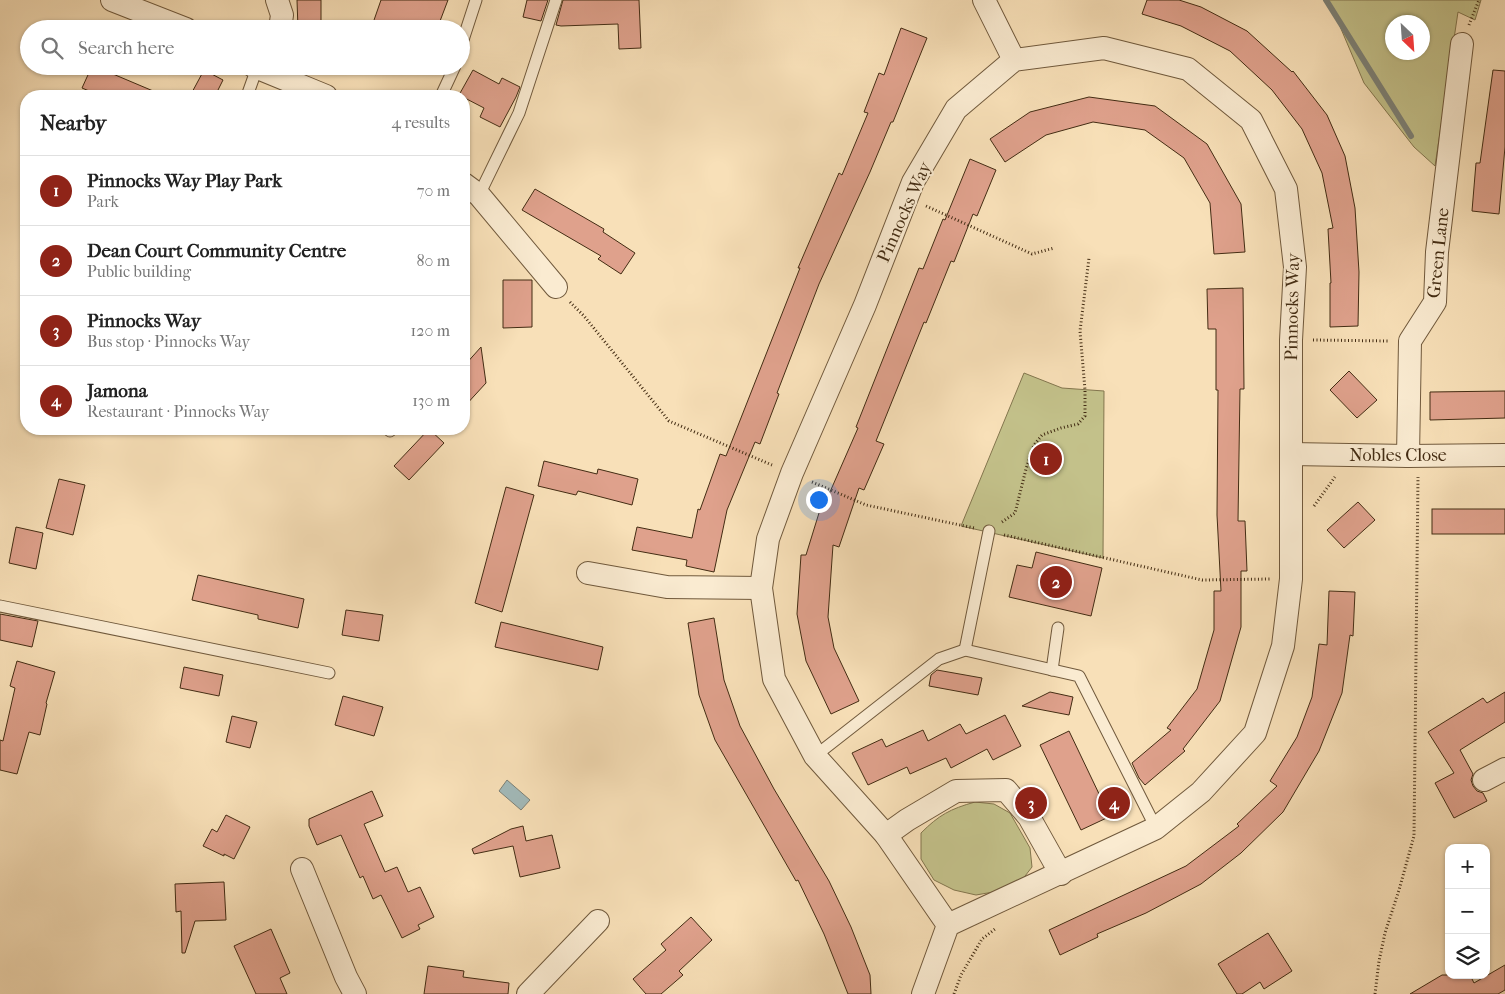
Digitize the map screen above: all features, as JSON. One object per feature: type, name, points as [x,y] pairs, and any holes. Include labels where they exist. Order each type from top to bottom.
[{"type":"street","points":[[112,0],[163,20]]},
{"type":"street","points":[[277,0],[282,15],[281,20]]},
{"type":"street","points":[[984,0],[1014,60]]},
{"type":"street","name":"Green Lane","points":[[1410,341],[1435,302],[1437,252],[1462,44]]},
{"type":"street","name":"Pinnocks Way","points":[[1104,48],[1188,69],[1251,120],[1286,189],[1295,267],[1291,340],[1291,579],[1284,646],[1255,733],[1201,792],[1156,828],[1061,874],[948,925],[886,835],[815,756],[774,679],[761,588],[768,540],[792,473],[865,305],[907,198],[913,182],[956,109],[1014,60],[1104,48]]},
{"type":"street","points":[[275,75],[312,90]]},
{"type":"street","points":[[470,190],[556,287]]},
{"type":"street","points":[[1408,456],[1410,341]]},
{"type":"street","name":"Nobles Close","points":[[1291,454],[1505,455]]},
{"type":"street","points":[[588,573],[667,587],[761,588]]},
{"type":"street","points":[[1484,780],[1505,768]]},
{"type":"street","points":[[886,835],[907,820],[956,791],[1006,790],[1029,817],[1061,874]]},
{"type":"street","points":[[302,869],[346,977],[355,994]]},
{"type":"street","points":[[528,994],[598,920]]},
{"type":"street","points":[[923,994],[948,925]]},
{"type":"lane","points":[[469,20],[476,0]]},
{"type":"lane","points":[[470,185],[519,114],[556,0]]},
{"type":"lane","points":[[250,90],[254,75]]},
{"type":"lane","points":[[444,90],[451,75]]},
{"type":"lane","points":[[964,650],[989,531]]},
{"type":"lane","points":[[0,606],[329,673]]},
{"type":"lane","points":[[1052,670],[1058,628]]},
{"type":"lane","points":[[815,756],[939,659],[964,650],[1079,676],[1156,828]]},
{"type":"path","points":[[907,198],[1032,254],[1054,248]]},
{"type":"path","points":[[989,531],[1015,513],[1034,445],[1042,435],[1078,424],[1085,416],[1085,390],[1080,331],[1089,258]]},
{"type":"path","points":[[556,287],[584,316],[669,420],[866,505],[1202,580],[1291,579]]},
{"type":"path","points":[[1291,340],[1410,341]]},
{"type":"path","points":[[1375,994],[1385,933],[1414,836],[1418,471],[1408,456]]},
{"type":"path","points":[[1312,508],[1340,470]]},
{"type":"path","points":[[954,994],[961,975],[982,939],[997,927]]},
{"type":"shaded area","points":[[1325,0],[1481,0],[1475,20],[1458,12],[1435,166],[1414,147],[1364,83],[1336,17]]},
{"type":"shaded area","points":[[1024,373],[1062,388],[1104,391],[1103,558],[961,526]]},
{"type":"shaded area","points":[[975,802],[994,804],[1010,813],[1030,848],[1032,867],[1022,880],[999,891],[976,895],[954,890],[934,880],[921,859],[921,833],[945,813]]},
{"type":"water","points":[[507,780],[530,800],[521,810],[499,791]]},
{"type":"building","points":[[297,0],[321,0],[321,20],[298,20]]},
{"type":"building","points":[[381,0],[448,0],[440,20],[374,20]]},
{"type":"building","points":[[527,0],[548,0],[541,21],[523,17]]},
{"type":"building","points":[[563,0],[639,0],[641,48],[619,49],[618,24],[556,25]]},
{"type":"building","points":[[1147,0],[1179,0],[1201,7],[1247,31],[1293,71],[1327,115],[1345,156],[1355,208],[1359,272],[1358,326],[1330,327],[1331,283],[1328,229],[1333,228],[1322,173],[1302,129],[1272,90],[1230,51],[1181,26],[1142,14]]},
{"type":"building","points":[[901,28],[927,38],[893,122],[891,122],[819,284],[777,393],[779,394],[760,444],[755,442],[727,510],[714,572],[686,566],[687,560],[632,550],[637,527],[692,538],[698,509],[700,510],[720,454],[726,456],[800,268],[798,268],[839,173],[842,175],[868,113],[864,112],[879,73],[884,75]]},
{"type":"building","points":[[473,70],[499,84],[502,78],[520,87],[500,127],[480,117],[484,108],[470,101],[470,90],[462,90]]},
{"type":"building","points":[[1493,70],[1505,71],[1505,147],[1499,214],[1472,211],[1476,163],[1480,163]]},
{"type":"building","points":[[88,75],[115,75],[151,90],[87,90],[82,88]]},
{"type":"building","points":[[201,75],[214,75],[223,80],[218,90],[193,90]]},
{"type":"building","points":[[1089,97],[1155,106],[1207,144],[1241,204],[1245,252],[1214,254],[1210,203],[1184,158],[1145,130],[1093,122],[1046,135],[1005,162],[990,139],[1030,112]]},
{"type":"building","points":[[970,159],[996,170],[977,216],[973,214],[954,262],[951,261],[926,323],[924,322],[876,441],[884,444],[864,490],[859,488],[839,547],[833,545],[828,617],[834,648],[859,701],[831,714],[806,661],[797,614],[801,555],[806,555],[823,500],[826,501],[858,428],[856,427],[919,268],[923,269]]},
{"type":"building","points":[[535,189],[604,229],[603,232],[635,253],[621,274],[598,259],[601,256],[522,210]]},
{"type":"building","points":[[503,280],[532,280],[532,327],[503,328]]},
{"type":"building","points":[[1243,288],[1244,389],[1240,389],[1238,521],[1245,521],[1247,571],[1241,571],[1241,627],[1220,701],[1183,749],[1185,751],[1145,785],[1139,778],[1132,763],[1171,730],[1167,728],[1197,689],[1214,630],[1214,591],[1221,591],[1217,515],[1218,390],[1216,390],[1216,329],[1208,329],[1207,289]]},
{"type":"building","points":[[481,347],[486,383],[470,400],[470,359]]},
{"type":"building","points":[[1349,371],[1377,400],[1357,418],[1330,390]]},
{"type":"building","points":[[1505,391],[1505,418],[1430,420],[1430,392]]},
{"type":"building","points":[[423,435],[435,435],[444,443],[409,480],[394,466]]},
{"type":"building","points":[[544,461],[597,474],[598,469],[638,479],[632,505],[578,491],[576,495],[538,486]]},
{"type":"building","points":[[59,479],[85,485],[73,535],[46,528]]},
{"type":"building","points":[[506,487],[534,495],[502,612],[475,603]]},
{"type":"building","points":[[1358,502],[1375,520],[1344,548],[1327,530]]},
{"type":"building","points":[[1432,509],[1505,509],[1505,534],[1432,534]]},
{"type":"building","points":[[16,527],[43,533],[36,569],[9,563]]},
{"type":"building","points":[[1036,552],[1102,568],[1091,616],[1009,597],[1017,565],[1032,568]]},
{"type":"building","points":[[198,575],[304,599],[298,628],[258,619],[258,615],[192,600]]},
{"type":"building","points":[[1329,591],[1355,592],[1353,636],[1350,635],[1342,693],[1319,751],[1283,812],[1241,853],[1201,884],[1146,913],[1097,934],[1098,937],[1060,955],[1049,930],[1186,866],[1239,826],[1237,824],[1277,786],[1270,781],[1297,737],[1312,697],[1319,644],[1327,645]]},
{"type":"building","points":[[346,610],[383,615],[379,641],[342,635]]},
{"type":"building","points":[[0,614],[38,621],[32,647],[0,640]]},
{"type":"building","points":[[714,618],[724,680],[740,726],[774,789],[829,881],[851,927],[870,975],[871,994],[848,994],[824,934],[798,880],[796,881],[715,740],[699,695],[688,623]]},
{"type":"building","points":[[501,622],[603,647],[598,670],[495,647]]},
{"type":"building","points":[[17,661],[55,672],[46,703],[40,735],[29,732],[17,774],[0,770],[0,740],[3,741],[15,688],[10,686]]},
{"type":"building","points":[[184,667],[223,675],[219,696],[180,688]]},
{"type":"building","points":[[937,670],[982,678],[978,695],[929,686],[931,675]]},
{"type":"building","points":[[1050,692],[1073,697],[1069,715],[1022,706]]},
{"type":"building","points":[[1505,692],[1505,722],[1460,750],[1473,774],[1471,780],[1473,786],[1477,791],[1483,793],[1487,801],[1454,818],[1435,783],[1454,773],[1428,732],[1483,698],[1487,703]]},
{"type":"building","points":[[343,696],[383,707],[374,736],[335,725]]},
{"type":"building","points":[[1005,715],[1021,746],[993,760],[987,749],[951,768],[946,758],[910,774],[907,767],[868,785],[852,753],[882,739],[886,747],[923,730],[928,741],[960,724],[966,734]]},
{"type":"building","points":[[232,716],[257,722],[250,748],[226,742]]},
{"type":"building","points":[[1069,731],[1101,798],[1121,788],[1130,807],[1081,830],[1040,745]]},
{"type":"building","points":[[372,791],[383,816],[364,824],[385,872],[397,867],[408,892],[420,887],[434,917],[418,925],[420,929],[402,938],[381,895],[373,899],[363,876],[360,878],[341,835],[317,845],[309,826],[309,819]]},
{"type":"building","points":[[226,815],[250,827],[234,859],[203,846],[212,829],[217,832]]},
{"type":"building","points":[[523,826],[526,841],[552,835],[560,868],[520,877],[513,846],[474,854],[472,849],[511,829]]},
{"type":"building","points":[[224,882],[226,920],[195,921],[185,953],[182,953],[181,911],[176,912],[175,884]]},
{"type":"building","points":[[691,917],[712,940],[679,971],[683,975],[661,994],[646,994],[633,979],[666,950],[661,944]]},
{"type":"building","points":[[271,929],[290,973],[280,978],[287,994],[256,994],[234,946]]},
{"type":"building","points":[[1268,933],[1292,971],[1264,989],[1260,982],[1242,994],[1237,994],[1218,964]]},
{"type":"building","points":[[1505,965],[1505,990],[1498,994],[1410,994],[1442,975],[1445,975],[1445,979],[1472,979],[1474,983],[1481,979],[1490,979],[1490,974]]},
{"type":"building","points":[[428,966],[464,971],[463,977],[509,983],[508,994],[424,994]]},
{"type":"waterway","points":[[1326,0],[1411,136]]},
{"type":"place","name":"Pinnocks Way Play Park","points":[[1046,459]]},
{"type":"place","name":"Dean Court Community Centre","points":[[1056,582]]},
{"type":"place","name":"Pinnocks Way","points":[[1031,803]]},
{"type":"place","name":"Jamona","points":[[1114,803]]}]
